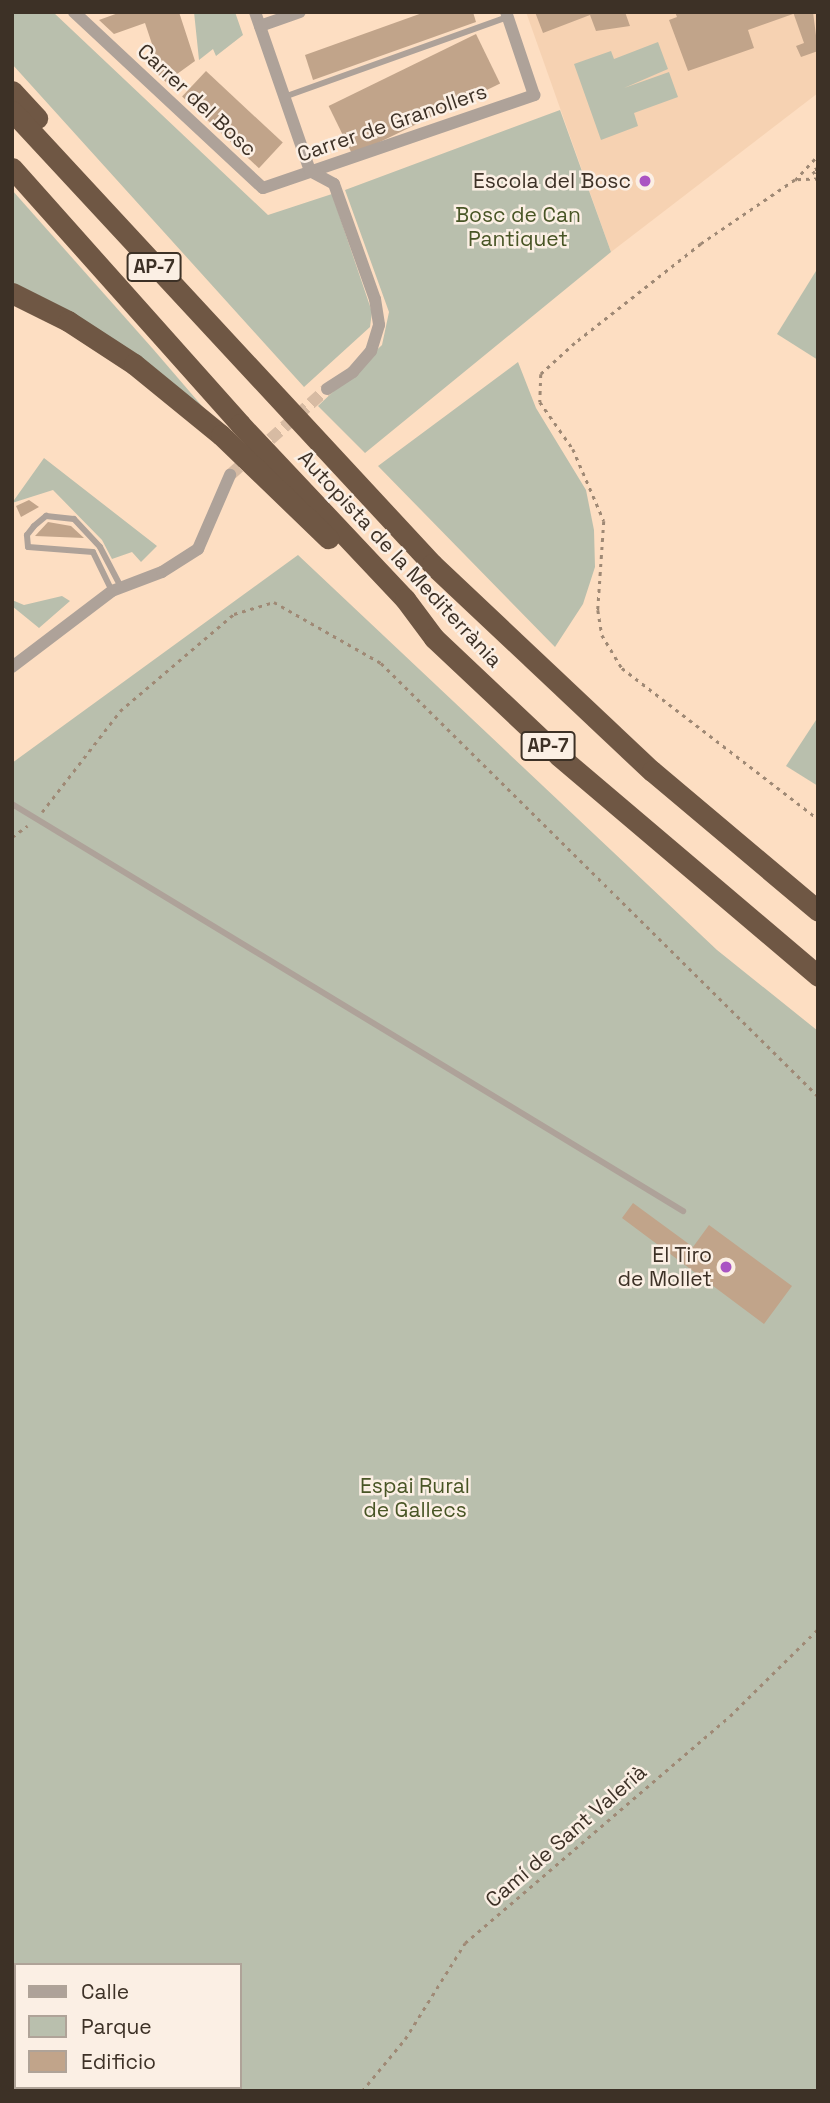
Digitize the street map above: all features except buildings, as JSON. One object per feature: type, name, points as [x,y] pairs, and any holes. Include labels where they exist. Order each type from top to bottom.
[{"type":"highway","points":[[12,91],[261,367],[297,423]]},
{"type":"highway","name":"Autopista de la Mediterrània","points":[[12,111],[377,508],[593,718],[818,911]]},
{"type":"highway","name":"Autopista de la Mediterrània","points":[[12,168],[289,487],[339,539],[405,599],[434,638],[559,756],[818,976]]},
{"type":"highway","points":[[12,293],[68,321],[134,364],[289,487]]},
{"type":"street","name":"Carrer del Bosc","points":[[74,12],[263,188]]},
{"type":"street","points":[[255,12],[310,171],[334,184],[375,299],[379,325],[371,351],[353,372],[327,389]]},
{"type":"street","points":[[260,26],[300,12]]},
{"type":"street","name":"Carrer de Granollers","points":[[263,188],[534,95],[507,15]]},
{"type":"street","points":[[12,667],[116,589],[162,572],[198,550],[230,475]]},
{"type":"lane","points":[[285,97],[507,15]]},
{"type":"lane","points":[[46,516],[74,520],[100,547],[116,589],[93,551],[29,547],[27,535],[46,516]]},
{"type":"lane","points":[[12,804],[683,1211]]},
{"type":"path","points":[[818,155],[794,180],[701,244],[575,342],[541,374],[540,402],[573,449],[604,521],[597,610],[602,635],[622,668],[818,819]]},
{"type":"path","points":[[818,168],[813,171],[818,178]]},
{"type":"path","points":[[794,180],[818,178]]},
{"type":"path","points":[[12,837],[37,819],[120,711],[234,614],[274,602],[381,663],[818,1096]]},
{"type":"path","name":"Camí de Sant Valerià","points":[[362,2091],[405,2039],[465,1943],[730,1716],[818,1629]]},
{"type":"shaded area","name":"Escola del Bosc","points":[[526,12],[818,12],[818,93],[611,252]]},
{"type":"green space","points":[[12,12],[53,12],[268,215],[332,194],[372,312],[370,327],[304,387],[12,64]]},
{"type":"green space","points":[[194,12],[235,12],[243,35],[216,56],[213,49],[199,60]]},
{"type":"green space","points":[[658,42],[668,69],[624,88],[669,72],[678,97],[634,113],[638,126],[601,140],[574,64],[611,51],[614,59]]},
{"type":"green space","name":"Bosc de Can Pantiquet","points":[[560,110],[611,252],[365,453],[318,406],[382,345],[389,312],[345,190]]},
{"type":"green space","points":[[12,190],[153,349],[208,413],[12,285]]},
{"type":"green space","points":[[816,271],[818,272],[818,360],[777,334]]},
{"type":"green space","points":[[518,362],[536,408],[586,490],[594,530],[595,567],[583,604],[555,647],[378,466]]},
{"type":"green space","points":[[44,458],[157,546],[141,562],[132,552],[112,559],[102,540],[53,490],[12,503]]},
{"type":"green space","name":"Espai Rural de Gallecs","points":[[298,555],[717,950],[818,1031],[818,2091],[12,2091],[12,763]]},
{"type":"green space","points":[[62,596],[70,601],[39,628],[12,606],[12,600],[24,605]]},
{"type":"green space","points":[[818,717],[818,786],[786,766]]},
{"type":"tunnel","points":[[230,475],[327,389]]},
{"type":"place","name":"Escola del Bosc","points":[[645,181]]},
{"type":"place","name":"El Tiro de Mollet","points":[[726,1267]]}]
